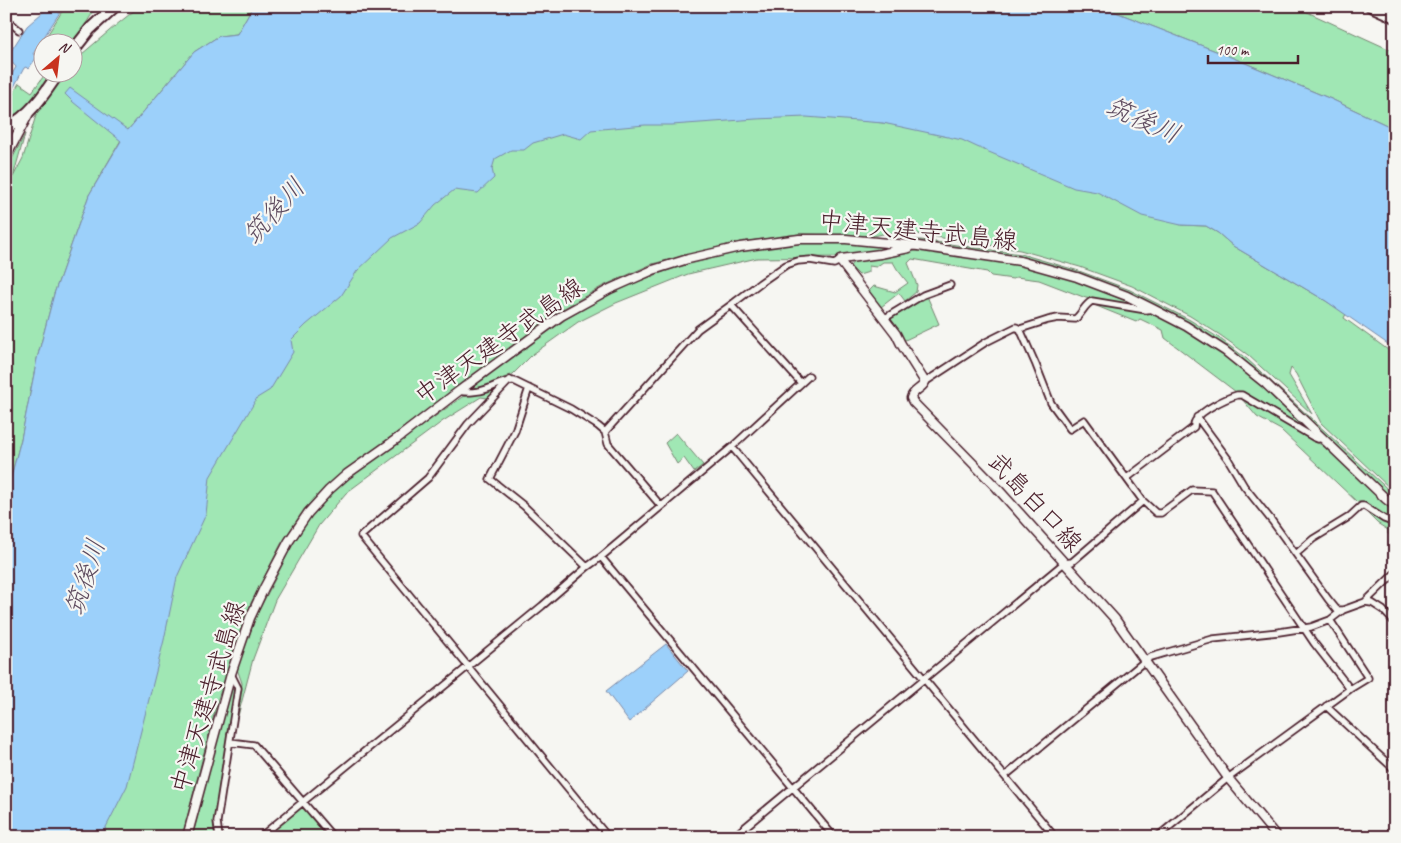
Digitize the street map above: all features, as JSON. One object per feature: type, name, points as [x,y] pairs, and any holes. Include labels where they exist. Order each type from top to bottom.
[{"type":"highway","points":[[82,39],[105,10],[115,6]]},
{"type":"highway","points":[[1371,6],[1395,17]]},
{"type":"highway","points":[[6,128],[28,114],[53,82]]},
{"type":"main road","points":[[6,156],[28,114]]},
{"type":"main road","name":"中津天建寺武島線","points":[[187,837],[230,674],[250,618],[289,541],[308,513],[347,474],[561,316],[610,289],[653,270],[688,259],[740,247],[799,239],[846,239],[918,246],[1020,261],[1077,277],[1127,296],[1153,309],[1186,326],[1225,351],[1266,384],[1395,506]]},
{"type":"main road","points":[[918,246],[842,259],[840,261],[885,318],[925,382]]},
{"type":"main road","name":"武島白口線","points":[[925,382],[912,393],[911,398],[913,402],[997,488],[1115,619],[1146,660],[1228,778],[1277,837]]},
{"type":"street","points":[[6,20],[19,30]]},
{"type":"street","points":[[605,432],[698,328],[786,265],[810,260],[834,264],[840,261]]},
{"type":"street","points":[[885,318],[923,295],[950,286]]},
{"type":"street","points":[[925,382],[986,342],[1016,327],[1020,329],[1058,318],[1075,319],[1079,317],[1088,303],[1092,301],[1146,310],[1153,309]]},
{"type":"street","points":[[731,305],[801,383]]},
{"type":"street","points":[[1020,329],[1051,403],[1060,416],[1070,429],[1084,420],[1143,501],[1156,513],[1161,513],[1192,490],[1212,491],[1326,659],[1350,689]]},
{"type":"street","points":[[260,837],[542,606],[732,447],[809,376]]},
{"type":"street","points":[[510,380],[468,424],[428,478],[361,536],[608,837]]},
{"type":"street","points":[[459,391],[484,390],[510,380],[571,409],[605,432],[608,444],[661,506]]},
{"type":"street","points":[[529,388],[515,431],[490,479],[524,506],[587,567]]},
{"type":"street","points":[[1127,478],[1194,427],[1197,418],[1204,411],[1233,396],[1242,395],[1313,437],[1322,438]]},
{"type":"street","points":[[1197,418],[1228,459],[1244,486],[1333,605],[1337,610],[1343,610]]},
{"type":"street","points":[[732,447],[1055,837]]},
{"type":"street","points":[[733,837],[924,677],[1064,563],[1072,562],[1143,501]]},
{"type":"street","points":[[1296,554],[1313,539],[1348,517],[1361,506],[1395,523]]},
{"type":"street","points":[[601,557],[834,837]]},
{"type":"street","points":[[1005,776],[1146,660],[1165,652],[1213,639],[1305,628],[1330,620],[1343,610],[1366,602],[1395,573]]},
{"type":"street","points":[[1366,602],[1372,603],[1382,610],[1395,623]]},
{"type":"street","points":[[1157,837],[1228,778],[1326,706],[1368,678],[1330,620]]},
{"type":"street","points":[[218,837],[217,822],[238,688],[230,674]]},
{"type":"street","points":[[1326,706],[1395,770]]},
{"type":"street","points":[[230,742],[254,745],[334,837]]},
{"type":"green space","points":[[67,6],[97,6],[81,32],[49,32]]},
{"type":"green space","points":[[140,6],[253,6],[237,34],[219,36],[194,52],[128,130],[113,134],[121,140],[89,195],[54,294],[37,359],[21,439],[6,496],[6,171],[25,134],[13,177],[23,158],[37,112],[59,82],[82,82],[82,54]]},
{"type":"green space","points":[[1100,6],[1294,6],[1395,52],[1395,129],[1331,99],[1226,55]]},
{"type":"green space","points":[[39,82],[47,82],[30,106],[6,123],[6,107],[19,83],[32,92]]},
{"type":"green space","points":[[808,114],[966,133],[1110,186],[1181,225],[1206,226],[1218,233],[1233,246],[1326,301],[1346,314],[1344,318],[1395,355],[1395,493],[1321,423],[1296,374],[1291,368],[1289,375],[1312,414],[1248,355],[1220,335],[1190,316],[1132,286],[1080,267],[1020,250],[917,234],[888,233],[873,236],[799,234],[735,243],[652,264],[603,286],[559,311],[339,475],[305,508],[281,544],[251,603],[218,699],[182,837],[95,837],[166,569],[255,366],[458,169],[568,128]]},
{"type":"green space","points":[[910,240],[1021,254],[1079,271],[1130,290],[1190,320],[1219,338],[1247,359],[1395,496],[1395,501],[1273,385],[1232,352],[1188,323],[1125,292],[1077,273],[1020,256]]},
{"type":"green space","points":[[803,243],[847,243],[901,248],[840,257],[757,258],[688,274],[616,303],[578,322],[533,354],[513,374],[484,387],[470,388],[566,319],[616,290],[674,268],[742,251]]},
{"type":"green space","points":[[922,250],[1022,265],[1076,281],[1141,307],[1086,298],[1039,280],[991,276],[987,272],[912,259],[908,263],[917,285],[916,292],[905,301],[899,293],[881,307],[868,292],[874,286],[895,292],[908,283],[893,262],[883,262],[876,267],[869,266],[869,272],[859,275],[850,266],[855,260]]},
{"type":"green space","points":[[927,296],[939,324],[903,341],[889,319]]},
{"type":"green space","points":[[1094,305],[1155,314],[1189,332],[1226,357],[1266,389],[1313,435],[1242,392],[1236,392],[1165,338],[1163,330],[1140,319],[1136,322]]},
{"type":"green space","points":[[503,384],[487,398],[481,397],[443,421],[346,493],[319,525],[275,600],[253,659],[238,716],[242,683],[237,669],[257,614],[293,544],[313,513],[344,482],[462,397],[486,392]]},
{"type":"green space","points":[[1242,399],[1325,447],[1395,511],[1395,521],[1383,517],[1363,502],[1357,502],[1281,430],[1257,417]]},
{"type":"green space","points":[[676,433],[703,465],[694,472],[684,458],[677,464],[665,443]]},
{"type":"green space","points":[[1365,511],[1381,521],[1395,525],[1395,538],[1388,534],[1388,530],[1377,523]]},
{"type":"green space","points":[[231,688],[236,692],[214,821],[216,837],[192,837]]},
{"type":"green space","points":[[302,806],[327,837],[263,837]]},
{"type":"water","points":[[50,6],[64,6],[47,32],[32,32],[32,64],[28,69],[24,68],[6,102],[6,85],[16,67],[7,57],[27,26]]},
{"type":"water","name":"筑後川","points":[[253,6],[1100,6],[1226,55],[1331,99],[1395,129],[1395,349],[1326,301],[1233,246],[1218,233],[1206,226],[1181,225],[1142,216],[1097,192],[1074,188],[962,140],[883,123],[806,117],[645,125],[591,130],[581,139],[563,134],[533,143],[524,150],[511,150],[495,159],[492,169],[494,178],[478,193],[454,190],[435,205],[420,223],[392,238],[357,271],[341,296],[291,340],[293,352],[270,390],[257,398],[210,477],[206,514],[177,577],[164,640],[127,786],[101,837],[6,837],[6,496],[21,439],[37,359],[54,294],[89,195],[121,141],[65,94],[70,88],[128,130],[194,52],[219,36],[237,34]]},
{"type":"water","points":[[666,644],[688,671],[629,722],[606,691]]}]
